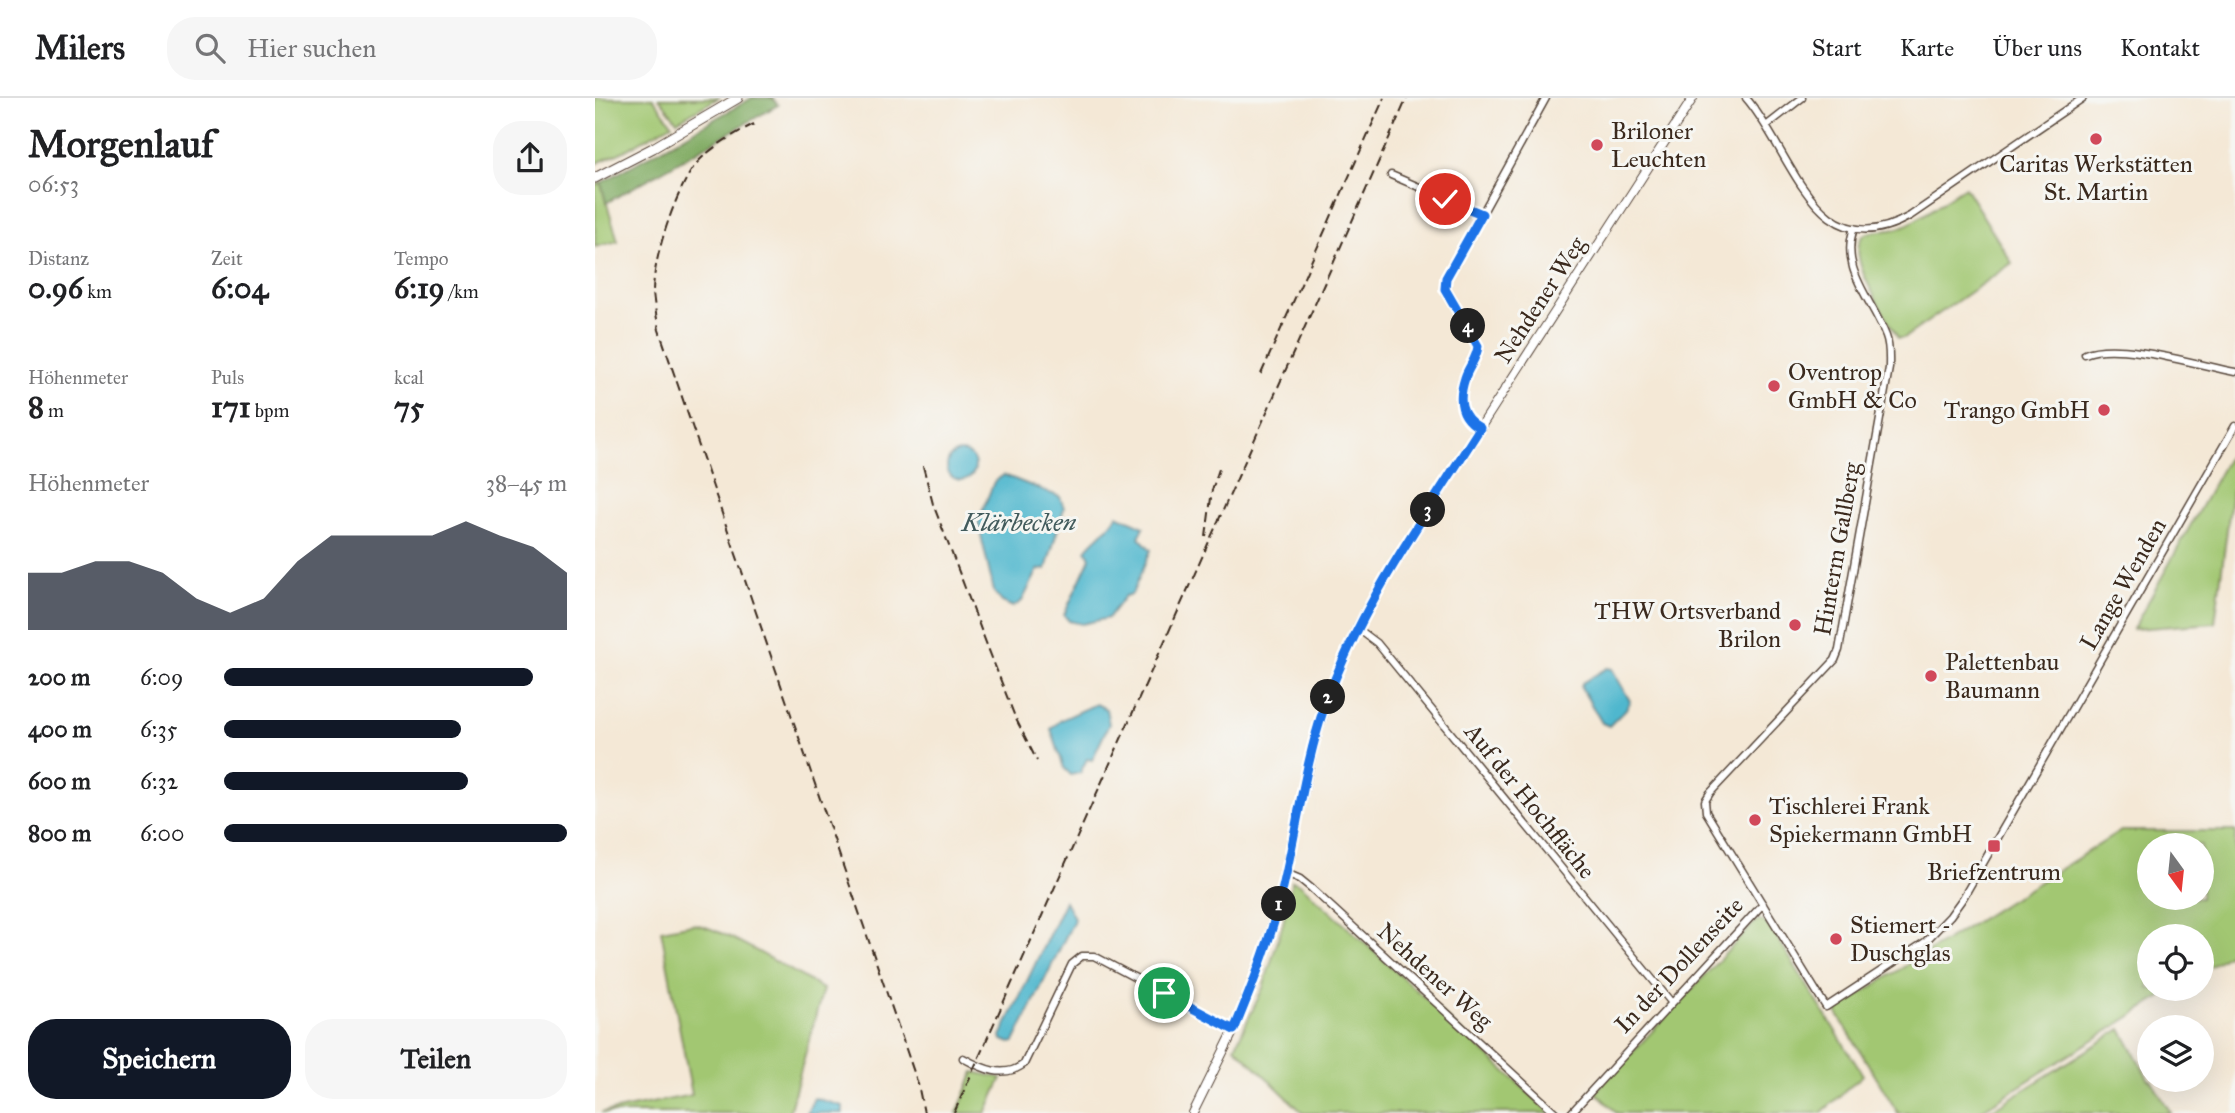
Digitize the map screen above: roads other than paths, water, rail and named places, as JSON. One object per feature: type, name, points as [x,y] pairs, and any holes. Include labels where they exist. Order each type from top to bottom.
[{"type":"main road","points":[[595,178],[653,148],[738,98]]},
{"type":"street","points":[[1480,428],[1464,417],[1461,409],[1465,378],[1475,360],[1478,346],[1445,289],[1446,278],[1546,98]]},
{"type":"street","name":"Nehdener Weg","points":[[1192,1113],[1234,1030],[1271,932],[1314,739],[1357,628],[1480,428],[1693,98]]},
{"type":"street","points":[[1746,98],[1813,203],[1834,220],[1854,228],[1881,228],[1900,221],[2083,98]]},
{"type":"street","points":[[1766,126],[1802,98]]},
{"type":"street","points":[[1391,175],[1482,214]]},
{"type":"street","name":"Hinterm Gallberg","points":[[1763,904],[1706,812],[1705,802],[1710,793],[1835,660],[1839,650],[1889,369],[1886,337],[1853,273],[1850,241],[1854,228]]},
{"type":"street","points":[[2085,354],[2104,348],[2129,351],[2235,372]]},
{"type":"street","name":"Lange Wenden","points":[[1826,1007],[1925,943],[1963,898],[2235,426]]},
{"type":"street","name":"Auf der Hochfläche","points":[[1357,628],[1377,643],[1671,1002]]},
{"type":"street","name":"Nehdener Weg","points":[[1286,873],[1311,888],[1556,1113]]},
{"type":"street","name":"In der Dollenseite","points":[[1571,1113],[1763,904],[1826,1007]]},
{"type":"street","points":[[963,1058],[1002,1073],[1015,1071],[1024,1064],[1072,964],[1082,956],[1094,956],[1234,1030]]},
{"type":"water","points":[[961,452],[971,456],[975,466],[971,476],[961,480],[951,476],[947,466],[951,456]]},
{"type":"water","name":"Klärbecken","points":[[1004,475],[1060,497],[1064,508],[1046,569],[1038,570],[1022,601],[1013,607],[1002,602],[994,592],[978,522],[994,482]]},
{"type":"water","points":[[1117,515],[1144,527],[1139,537],[1151,550],[1132,594],[1125,596],[1108,618],[1082,624],[1069,621],[1064,615],[1090,558],[1086,550],[1111,525]]},
{"type":"water","points":[[1607,668],[1612,669],[1630,701],[1609,726],[1602,723],[1581,687],[1582,683]]},
{"type":"water","points":[[1096,704],[1106,709],[1109,724],[1092,760],[1087,759],[1080,773],[1071,775],[1064,768],[1051,729],[1061,720]]},
{"type":"water","points":[[1065,901],[1074,918],[1073,922],[1014,1042],[1002,1040],[1001,1036]]},
{"type":"water","points":[[814,1098],[843,1106],[843,1113],[807,1113]]},
{"type":"railway","points":[[1261,374],[1384,98]]},
{"type":"railway","points":[[954,1113],[1407,98]]},
{"type":"railway","points":[[754,124],[709,152],[696,164],[680,191],[661,244],[654,278],[653,292],[659,330],[918,1084],[924,1113]]},
{"type":"railway","points":[[923,466],[933,504],[983,635],[1015,717],[1037,761]]},
{"type":"railway","points":[[1206,537],[1212,490],[1219,469]]},
{"type":"place","name":"Caritas Werkstätten St. Martin","points":[[2096,139]]},
{"type":"place","name":"Briloner Leuchten","points":[[1597,145]]},
{"type":"place","name":"Oventrop GmbH & Co","points":[[1774,386]]},
{"type":"place","name":"Trango GmbH","points":[[2104,410]]},
{"type":"place","name":"THW Ortsverband Brilon","points":[[1795,625]]},
{"type":"place","name":"Palettenbau Baumann","points":[[1931,676]]},
{"type":"place","name":"Tischlerei Frank Spiekermann GmbH","points":[[1755,820]]},
{"type":"place","name":"Briefzentrum","points":[[1994,846]]},
{"type":"place","name":"Stiemert - Duschglas","points":[[1836,939]]}]
